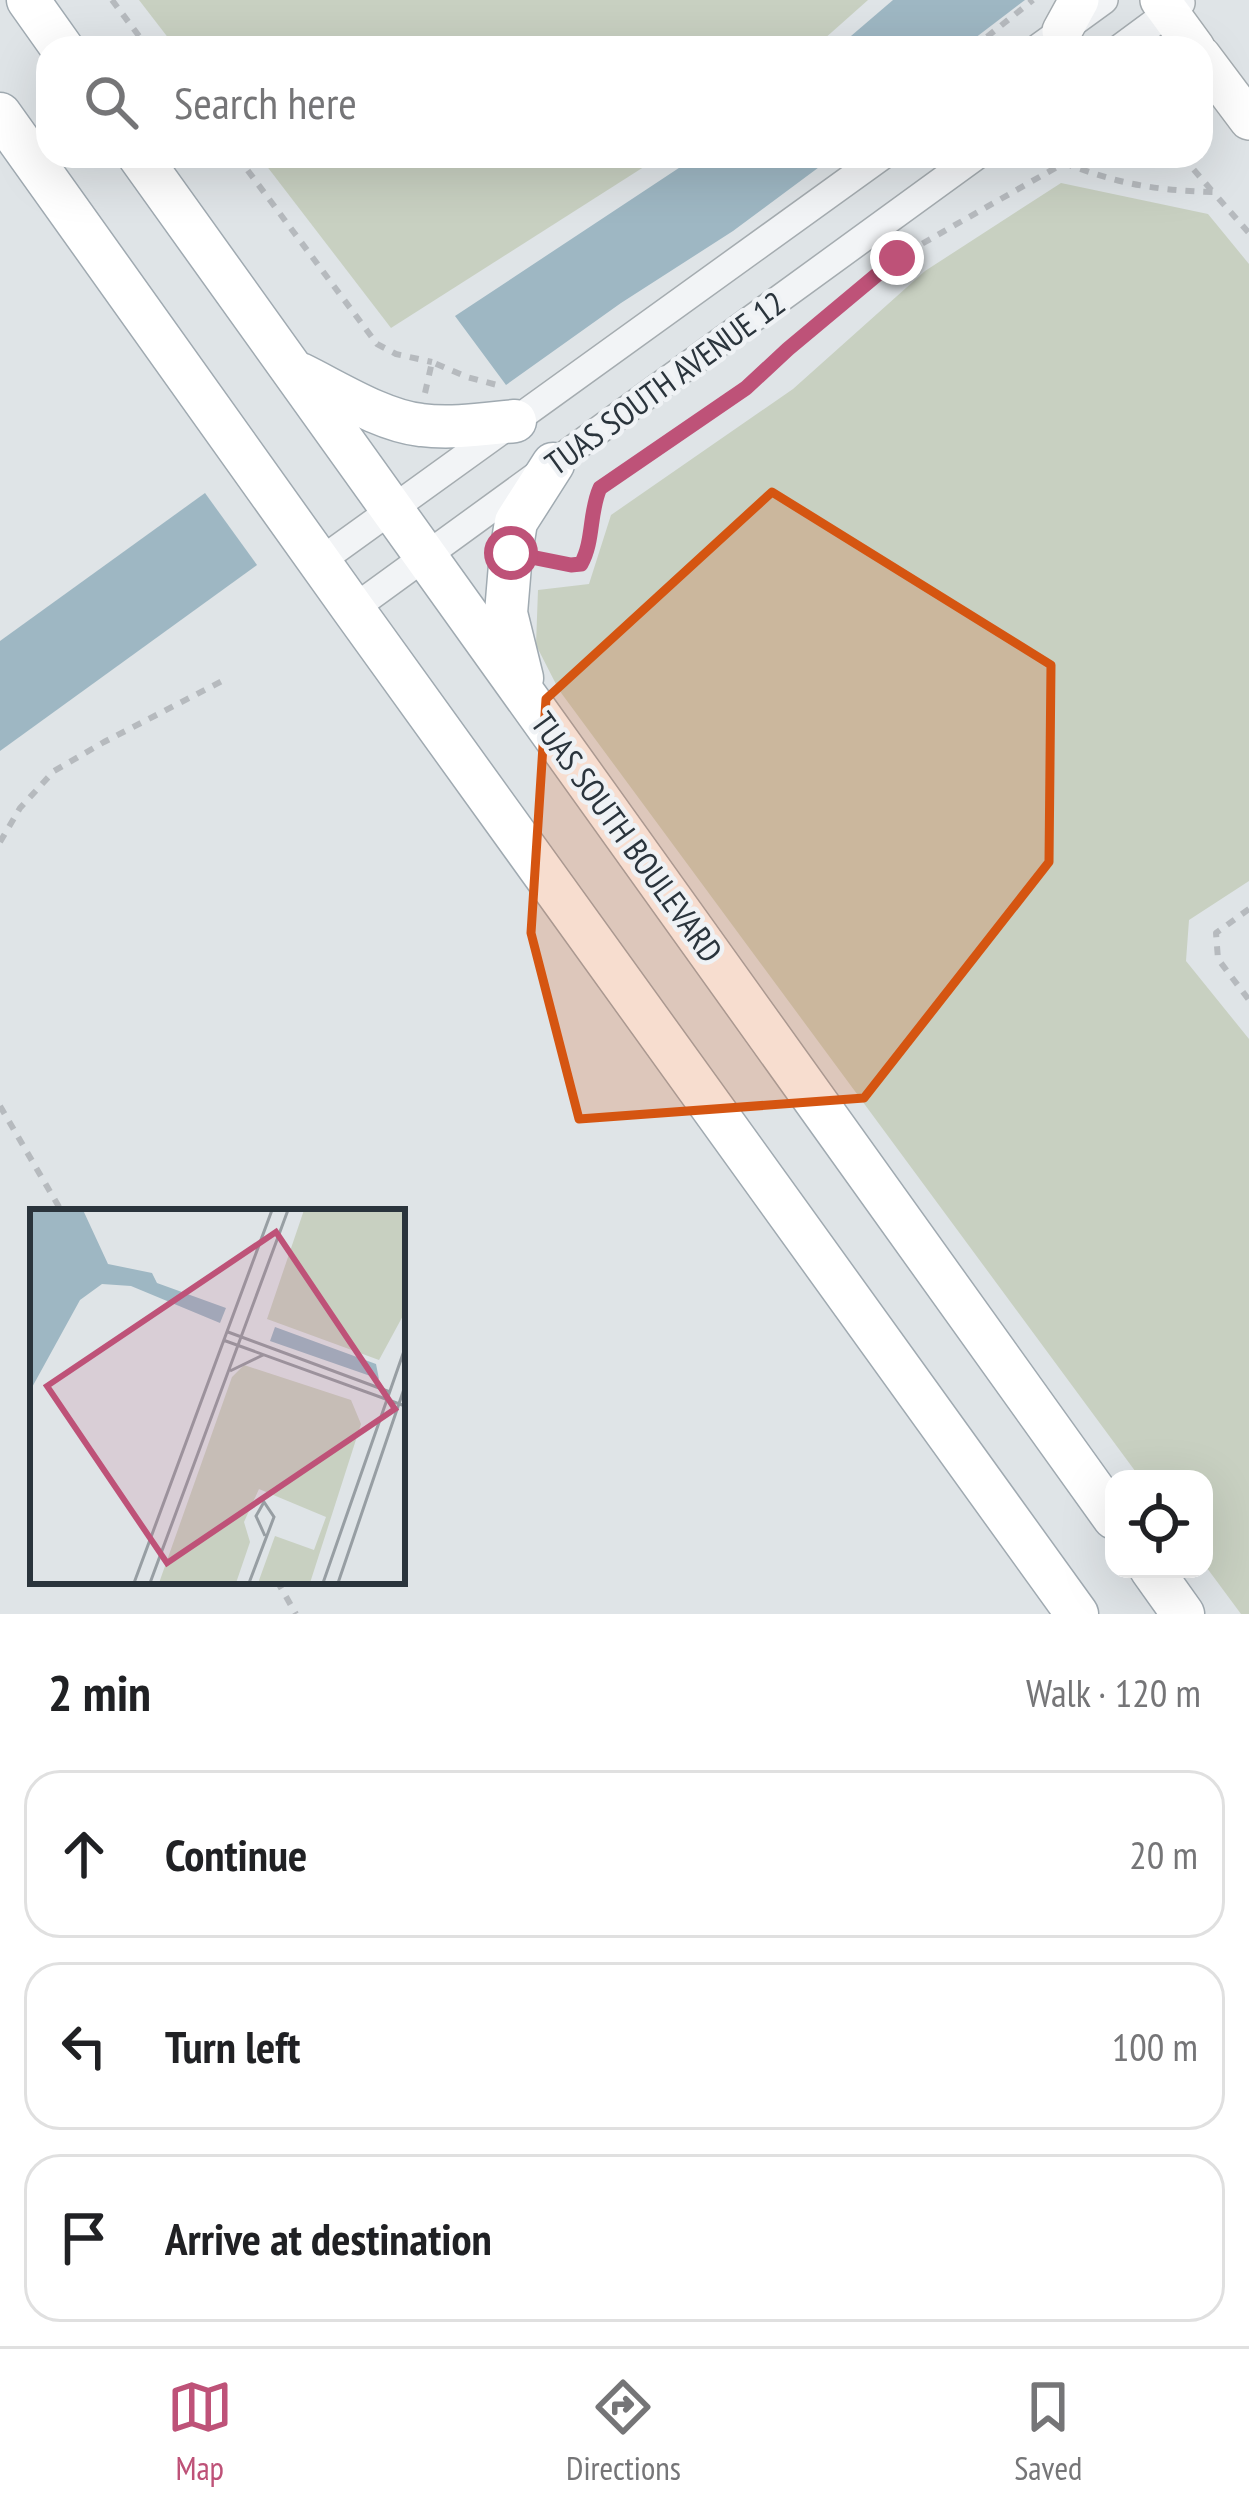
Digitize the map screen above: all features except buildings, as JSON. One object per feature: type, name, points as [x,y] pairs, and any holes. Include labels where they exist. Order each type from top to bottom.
[{"type":"main road","points":[[28,0],[54,36]]},
{"type":"main road","points":[[1171,4],[1188,36]]},
{"type":"main road","points":[[1213,81],[1249,120]]},
{"type":"main road","points":[[0,114],[36,164]]},
{"type":"main road","points":[[39,168],[1077,1614]]},
{"type":"main road","name":"TUAS SOUTH BOULEVARD","points":[[149,168],[1105,1505]]},
{"type":"main road","points":[[293,371],[371,409],[418,425],[458,426],[512,405]]},
{"type":"main road","points":[[526,696],[506,613],[511,553],[516,522],[553,464]]},
{"type":"main road","points":[[1157,1578],[1183,1614]]},
{"type":"street","points":[[1059,26],[1104,0]]},
{"type":"street","points":[[1134,36],[1171,4]]},
{"type":"street","name":"TUAS SOUTH AVENUE 12","points":[[320,562],[392,510],[512,405],[864,168]]},
{"type":"street","name":"TUAS SOUTH AVENUE 12","points":[[353,609],[960,168]]},
{"type":"path","points":[[112,0],[139,36]]},
{"type":"path","points":[[988,36],[1033,0]]},
{"type":"path","points":[[246,168],[377,344],[466,377],[512,405]]},
{"type":"path","points":[[511,553],[581,564],[600,488],[746,388],[897,258],[1055,168]]},
{"type":"path","points":[[1078,168],[1157,190],[1213,192]]},
{"type":"path","points":[[1192,168],[1249,233]]},
{"type":"path","points":[[418,425],[431,362]]},
{"type":"path","points":[[0,842],[20,808],[54,772],[228,679]]},
{"type":"path","points":[[1249,910],[1216,933],[1218,959],[1249,1000]]},
{"type":"path","points":[[0,1106],[60,1209]]},
{"type":"path","points":[[279,1584],[296,1614]]},
{"type":"highlighted area","points":[[772,492],[1051,665],[1049,862],[864,1098],[579,1119],[531,933],[546,699]]},
{"type":"green space","points":[[139,0],[868,0],[828,36],[167,36]]},
{"type":"green space","points":[[268,168],[642,168],[391,328]]},
{"type":"green space","points":[[1061,183],[1208,214],[1249,264],[1249,881],[1189,920],[1186,961],[1249,1039],[1249,1614],[1241,1614],[1213,1576],[1213,1470],[1134,1470],[559,690],[536,645],[538,590],[589,584],[611,515],[793,389],[925,271]]},
{"type":"water","points":[[893,0],[1025,0],[978,36],[851,36]]},
{"type":"water","points":[[679,168],[818,168],[506,385],[455,316]]},
{"type":"water","points":[[205,493],[257,565],[0,751],[0,641]]},
{"type":"route","points":[[511,553],[581,564],[600,488],[746,388],[897,258]]}]
